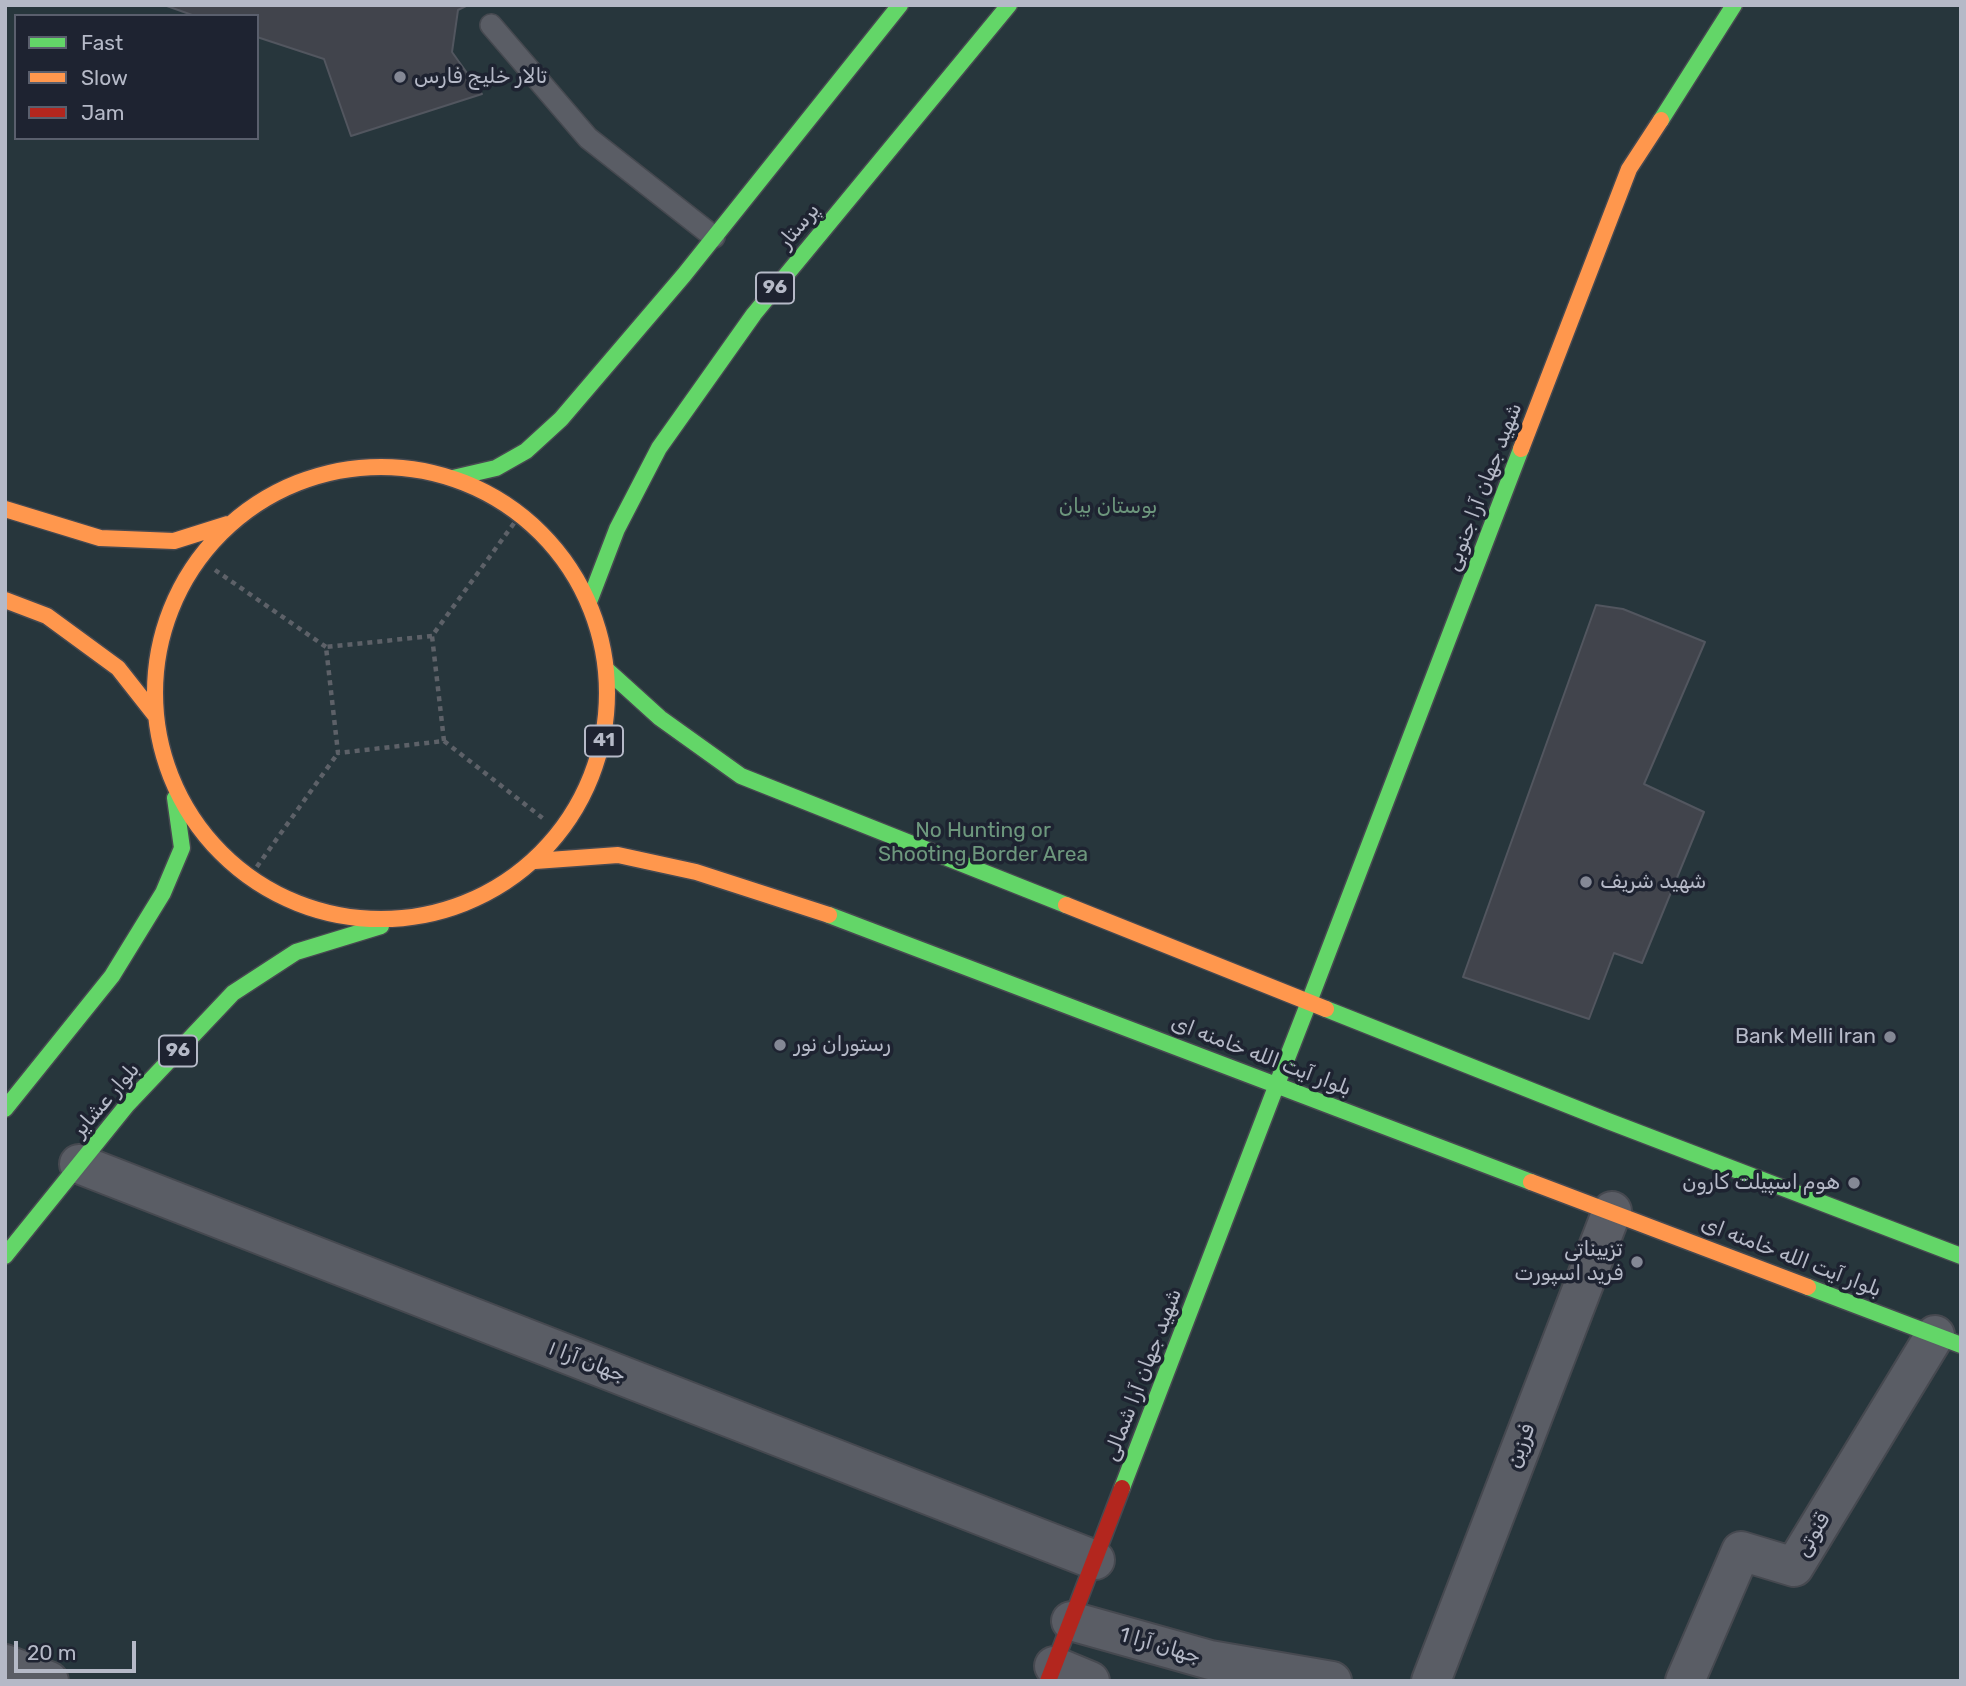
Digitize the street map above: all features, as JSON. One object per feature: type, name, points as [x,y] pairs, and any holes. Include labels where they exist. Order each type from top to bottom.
[{"type":"main road","points":[[453,478],[496,468],[526,452],[561,419],[714,237],[900,5]]},
{"type":"main road","name":"پرستار","points":[[589,602],[617,529],[659,448],[754,314],[1009,5]]},
{"type":"main road","name":"شهید جهان آرا جنوبی","points":[[1277,1084],[1629,169],[1734,5]]},
{"type":"main road","name":"41","points":[[394,466],[453,478],[509,505],[520,515],[556,548],[589,602],[607,670],[604,740],[579,806],[535,861],[474,900],[405,919],[334,915],[268,889],[212,845],[173,785],[155,715],[159,645],[184,579],[228,524],[277,491],[334,471],[394,466]]},
{"type":"main road","points":[[5,509],[100,538],[174,541],[228,524]]},
{"type":"main road","points":[[5,600],[47,616],[118,668],[155,715]]},
{"type":"main road","points":[[607,670],[660,718],[741,776],[1608,1121],[1960,1254]]},
{"type":"main road","points":[[5,1109],[112,976],[163,893],[182,848],[173,785]]},
{"type":"main road","name":"بلوار آیت الله خامنه ای","points":[[535,861],[618,855],[696,872],[804,905],[1948,1340]]},
{"type":"main road","name":"بلوار عشایر","points":[[5,1256],[127,1105],[233,993],[296,952],[405,919]]},
{"type":"main road","name":"شهید جهان آرا شمالی","points":[[1051,1674],[1277,1084]]},
{"type":"street","name":"جهان آرا ۱","points":[[79,1164],[1095,1560]]},
{"type":"street","name":"فرزین","points":[[1431,1681],[1612,1211]]},
{"type":"street","name":"قنوتی","points":[[1685,1681],[1741,1551],[1794,1567],[1948,1340]]},
{"type":"street","name":"جهان آرا 1","points":[[1071,1621],[1210,1660],[1233,1674],[1332,1681]]},
{"type":"street","points":[[5,1664],[50,1681]]},
{"type":"street","points":[[1051,1674],[1090,1681]]},
{"type":"lane","points":[[491,25],[588,138],[714,237]]},
{"type":"path","points":[[444,741],[432,636],[520,515]]},
{"type":"path","points":[[199,560],[326,647],[432,636]]},
{"type":"path","points":[[251,875],[338,753],[326,647]]},
{"type":"path","points":[[338,753],[444,741],[559,831]]},
{"type":"green space","name":"No Hunting or Shooting Border Area","points":[[5,5],[1961,5],[1961,1681],[5,1681]]},
{"type":"building","name":"تالار خلیج فارس","points":[[164,5],[468,5],[458,10],[452,52],[482,94],[351,136],[324,59],[259,38],[259,14],[189,14]]},
{"type":"building","name":"شهید شریف","points":[[1596,605],[1623,609],[1705,642],[1644,784],[1704,812],[1642,963],[1614,953],[1589,1019],[1463,977]]},
{"type":"traffic: fast","points":[[453,478],[496,468],[526,451],[561,419],[684,275],[900,5]]},
{"type":"traffic: fast","points":[[589,602],[617,529],[659,448],[754,314],[1009,5]]},
{"type":"traffic: fast","points":[[1661,120],[1734,5]]},
{"type":"traffic: fast","points":[[1309,1002],[1521,449]]},
{"type":"traffic: fast","points":[[607,670],[660,718],[741,776],[1066,905]]},
{"type":"traffic: fast","points":[[5,1109],[112,976],[163,893],[182,848],[175,798]]},
{"type":"traffic: fast","points":[[829,915],[1531,1182]]},
{"type":"traffic: fast","points":[[5,1256],[127,1105],[233,993],[296,952],[381,926]]},
{"type":"traffic: fast","points":[[1277,1084],[1309,1002]]},
{"type":"traffic: fast","points":[[1326,1009],[1608,1121],[1961,1256]]},
{"type":"traffic: fast","points":[[1122,1488],[1277,1084]]},
{"type":"traffic: fast","points":[[1808,1287],[1961,1345]]},
{"type":"traffic: slow","points":[[1521,449],[1629,169],[1661,120]]},
{"type":"traffic: slow","points":[[381,467],[425,472],[467,485],[506,505],[540,534],[569,568],[589,607],[602,649],[607,693],[602,737],[589,779],[569,818],[540,852],[506,881],[467,901],[425,914],[381,919],[337,914],[295,901],[256,881],[222,852],[193,818],[173,779],[160,737],[155,693],[160,649],[173,607],[193,568],[222,534],[256,505],[295,485],[337,472],[381,467]]},
{"type":"traffic: slow","points":[[5,509],[100,538],[174,541],[228,524]]},
{"type":"traffic: slow","points":[[5,600],[47,616],[118,668],[155,715]]},
{"type":"traffic: slow","points":[[535,861],[618,855],[696,872],[829,915]]},
{"type":"traffic: slow","points":[[1066,905],[1326,1009]]},
{"type":"traffic: slow","points":[[1531,1182],[1808,1287]]},
{"type":"traffic: jam","points":[[1048,1681],[1122,1488]]},
{"type":"place","name":"تالار خلیج فارس","points":[[400,77]]},
{"type":"place","name":"شهید شریف","points":[[1586,882]]},
{"type":"place","name":"Bank Melli Iran","points":[[1890,1037]]},
{"type":"place","name":"رستوران نور","points":[[780,1045]]},
{"type":"place","name":"هوم اسپیلت کارون","points":[[1854,1183]]},
{"type":"place","name":"تزییناتی فرید اسپورت","points":[[1637,1262]]},
{"type":"park label","name":"بوستان بیان","points":[[1108,507]]}]
